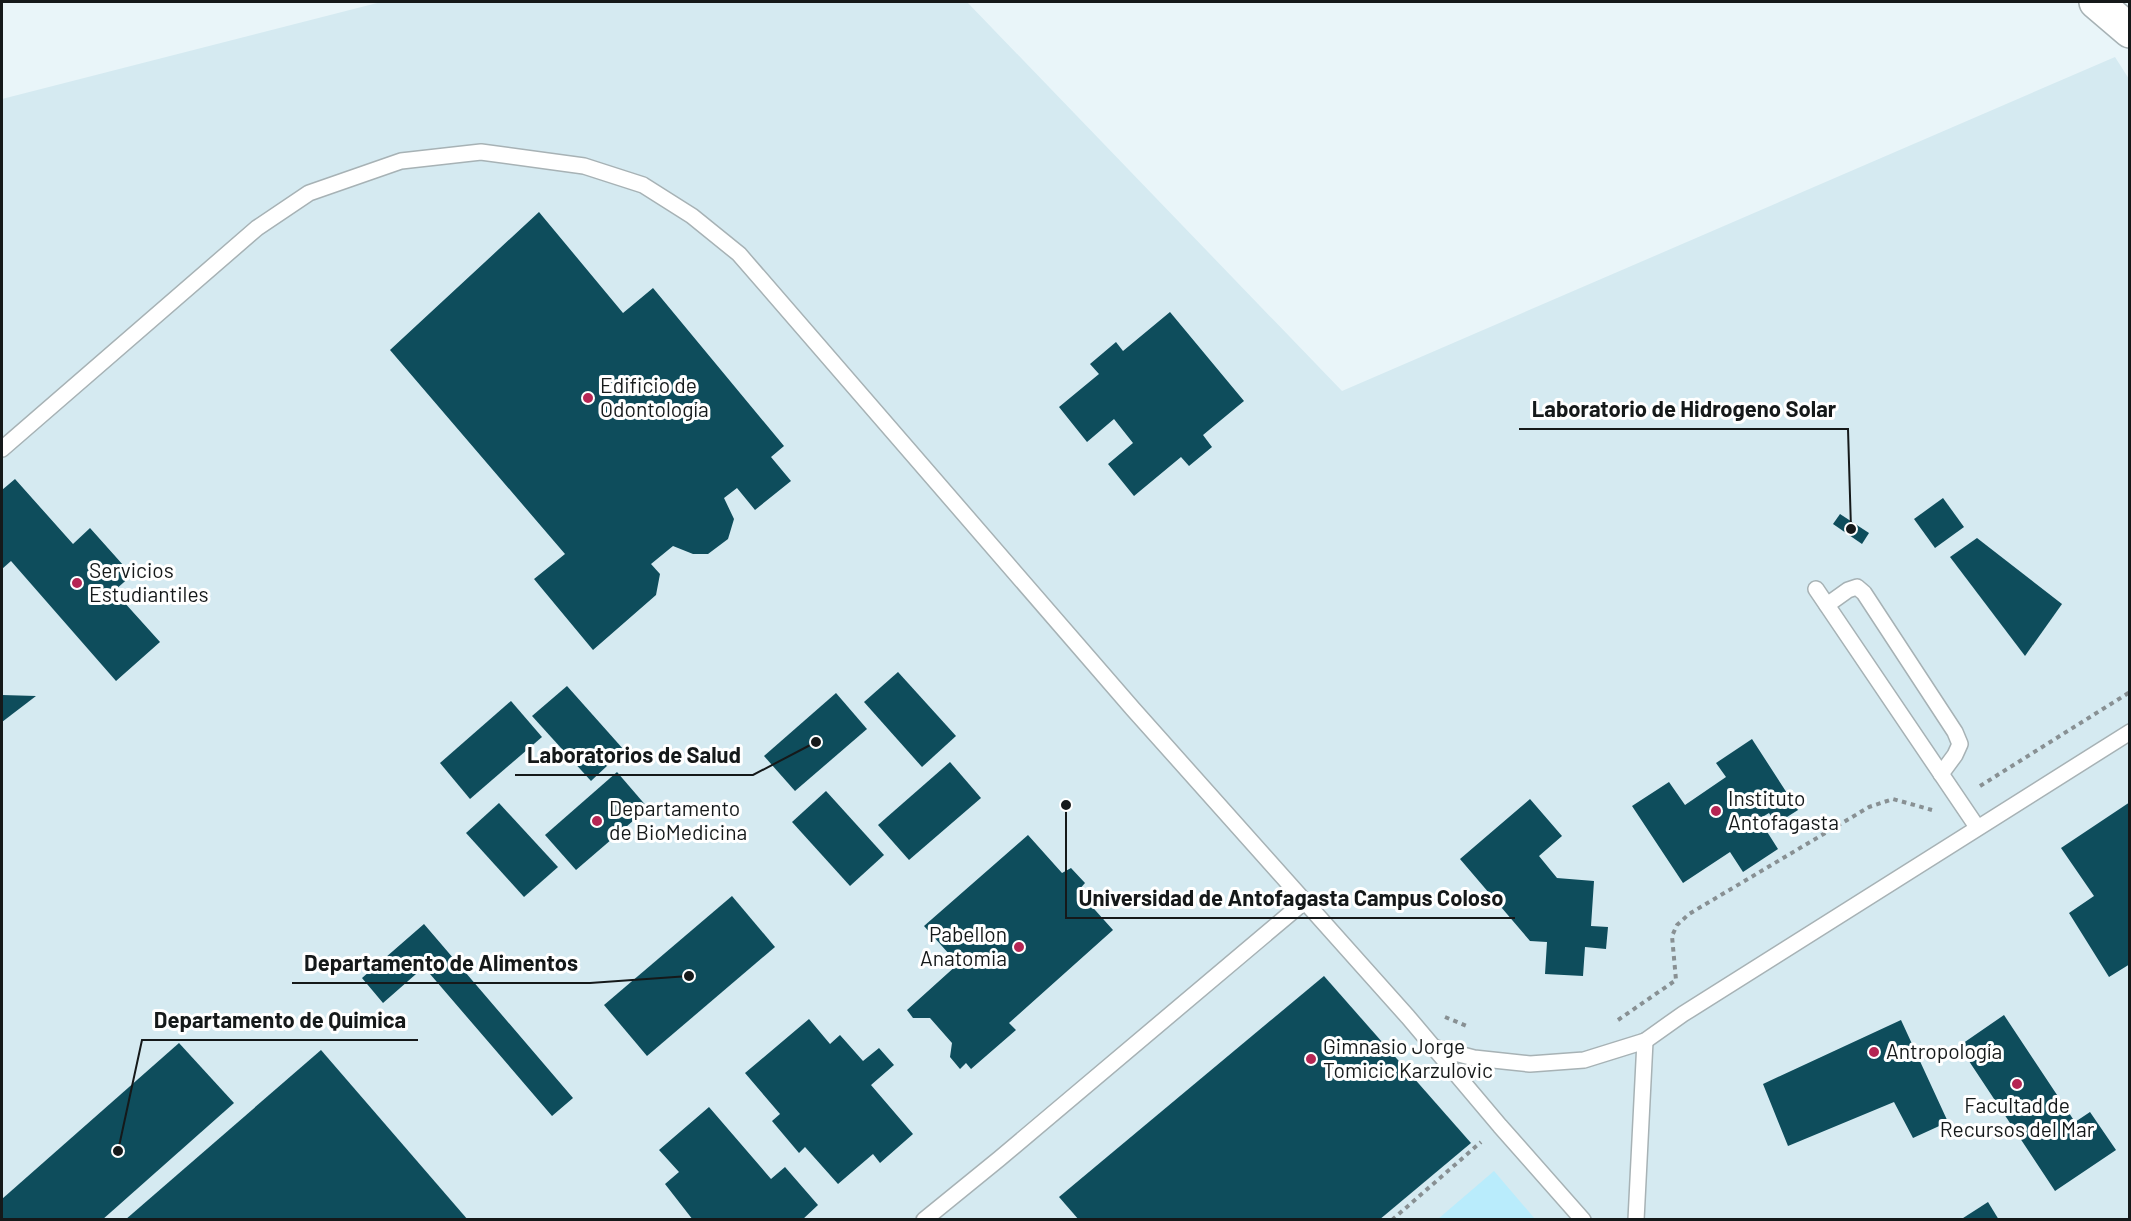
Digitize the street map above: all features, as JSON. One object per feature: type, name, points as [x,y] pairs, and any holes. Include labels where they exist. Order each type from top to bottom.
[{"type":"street","points":[[2096,2],[2130,31]]},
{"type":"lane","points":[[2,449],[257,228],[309,193],[401,160],[481,152],[584,166],[643,185],[692,216],[739,254],[1133,709],[1305,900],[1583,1220]]},
{"type":"lane","points":[[1827,605],[1848,590],[1857,587],[1864,593],[1955,732],[1960,744],[1941,774]]},
{"type":"lane","points":[[1816,589],[1977,827]]},
{"type":"lane","points":[[1432,1047],[1474,1058],[1530,1064],[1584,1060],[1645,1041],[1683,1014],[2130,732]]},
{"type":"lane","points":[[924,1220],[1305,900]]},
{"type":"lane","points":[[1636,1220],[1645,1041]]},
{"type":"path","points":[[1615,1022],[1676,980],[1672,936],[1677,925],[1689,914],[1869,807],[1893,799],[1939,812],[2130,692]]},
{"type":"path","points":[[1442,1016],[1471,1027]]},
{"type":"path","points":[[1392,1220],[1500,1126]]},
{"type":"shaded area","points":[[381,2],[967,2],[1342,391],[2115,57],[2129,79],[2129,1219],[2,1220],[2,99]]},
{"type":"shaded area","points":[[1494,1171],[1535,1219],[1438,1219]]},
{"type":"building","name":"Edificio de Odontología","points":[[539,212],[623,313],[653,288],[784,446],[771,457],[791,481],[755,510],[737,488],[724,498],[734,519],[728,539],[708,554],[693,554],[673,546],[651,564],[660,574],[656,595],[593,650],[534,579],[565,554],[390,350]]},
{"type":"building","points":[[1170,312],[1244,401],[1203,435],[1212,447],[1189,466],[1181,457],[1134,496],[1108,464],[1133,443],[1114,419],[1087,442],[1059,407],[1099,374],[1090,364],[1116,342],[1123,351]]},
{"type":"building","name":"Servicios Estudiantiles","points":[[15,479],[73,544],[90,528],[132,575],[114,591],[160,642],[116,681],[11,561],[2,569],[2,490]]},
{"type":"building","points":[[1943,498],[1964,527],[1935,548],[1914,519]]},
{"type":"building","points":[[1840,514],[1869,533],[1862,544],[1833,524]]},
{"type":"building","points":[[1977,538],[2062,604],[2025,656],[1950,557]]},
{"type":"building","points":[[898,672],[956,736],[922,767],[864,702]]},
{"type":"building","name":"Departamento de BioMedicina","points":[[567,686],[624,750],[591,781],[532,716]]},
{"type":"building","points":[[836,693],[867,729],[795,791],[764,756]]},
{"type":"building","points":[[2,695],[36,696],[2,722]]},
{"type":"building","points":[[511,701],[542,737],[470,799],[440,763]]},
{"type":"building","name":"Instituto Antofagasta","points":[[1752,739],[1798,810],[1776,824],[1769,813],[1759,819],[1778,849],[1743,872],[1730,852],[1683,883],[1632,806],[1669,782],[1685,805],[1726,777],[1716,763]]},
{"type":"building","points":[[950,762],[981,798],[909,860],[878,825]]},
{"type":"building","name":"Departamento de BioMedicina","points":[[617,772],[648,808],[576,870],[545,835]]},
{"type":"building","points":[[826,791],[884,855],[850,886],[792,822]]},
{"type":"building","points":[[1530,799],[1562,836],[1539,856],[1557,878],[1594,881],[1591,926],[1608,927],[1606,949],[1585,947],[1583,976],[1545,974],[1547,942],[1530,941],[1460,859]]},
{"type":"building","points":[[2130,802],[2130,964],[2109,977],[2069,913],[2094,896],[2061,848]]},
{"type":"building","name":"Departamento de BioMedicina","points":[[499,803],[558,867],[524,897],[466,833]]},
{"type":"building","name":"Pabellon Anatomia","points":[[1028,835],[1062,873],[1071,868],[1085,883],[1078,891],[1113,930],[1009,1023],[1016,1030],[971,1069],[966,1063],[960,1069],[950,1057],[952,1043],[930,1018],[913,1018],[907,1010],[958,964],[924,926]]},
{"type":"building","points":[[732,896],[775,947],[647,1056],[604,1005]]},
{"type":"building","points":[[424,924],[573,1098],[552,1116],[424,967],[383,1003],[362,978]]},
{"type":"building","name":"Gimnasio Jorge Tomicic Karzulovic","points":[[1324,976],[1471,1143],[1379,1220],[1079,1220],[1059,1197]]},
{"type":"building","name":"Facultad de Recursos del Mar","points":[[2004,1015],[2075,1122],[2090,1112],[2116,1150],[2055,1191],[1959,1046]]},
{"type":"building","points":[[809,1019],[830,1044],[840,1035],[863,1061],[879,1048],[894,1065],[871,1085],[913,1134],[880,1163],[873,1154],[838,1184],[805,1147],[799,1153],[772,1121],[780,1114],[745,1073]]},
{"type":"building","name":"Antropología","points":[[1901,1020],[1948,1122],[1913,1138],[1894,1102],[1788,1146],[1763,1084]]},
{"type":"building","points":[[179,1043],[234,1103],[102,1220],[2,1220],[2,1199]]},
{"type":"building","points":[[321,1050],[468,1220],[125,1220]]},
{"type":"building","points":[[709,1107],[771,1179],[785,1167],[818,1205],[802,1220],[693,1220],[665,1184],[679,1172],[659,1150]]},
{"type":"building","points":[[1988,1202],[1999,1220],[1960,1220]]},
{"type":"place","name":"Edificio de Odontología","points":[[588,398]]},
{"type":"place","name":"Laboratorio de Hidrogeno Solar","points":[[1851,529]]},
{"type":"place","name":"Servicios Estudiantiles","points":[[77,583]]},
{"type":"place","name":"Laboratorios de Salud","points":[[816,742]]},
{"type":"place","name":"Universidad de Antofagasta Campus Coloso","points":[[1066,805]]},
{"type":"place","name":"Instituto Antofagasta","points":[[1716,811]]},
{"type":"place","name":"Departamento de BioMedicina","points":[[597,821]]},
{"type":"place","name":"Pabellon Anatomia","points":[[1019,947]]},
{"type":"place","name":"Departamento de Alimentos","points":[[689,976]]},
{"type":"place","name":"Antropología","points":[[1874,1052]]},
{"type":"place","name":"Gimnasio Jorge Tomicic Karzulovic","points":[[1311,1059]]},
{"type":"place","name":"Facultad de Recursos del Mar","points":[[2017,1084]]},
{"type":"place","name":"Departamento de Quimica","points":[[118,1151]]}]
